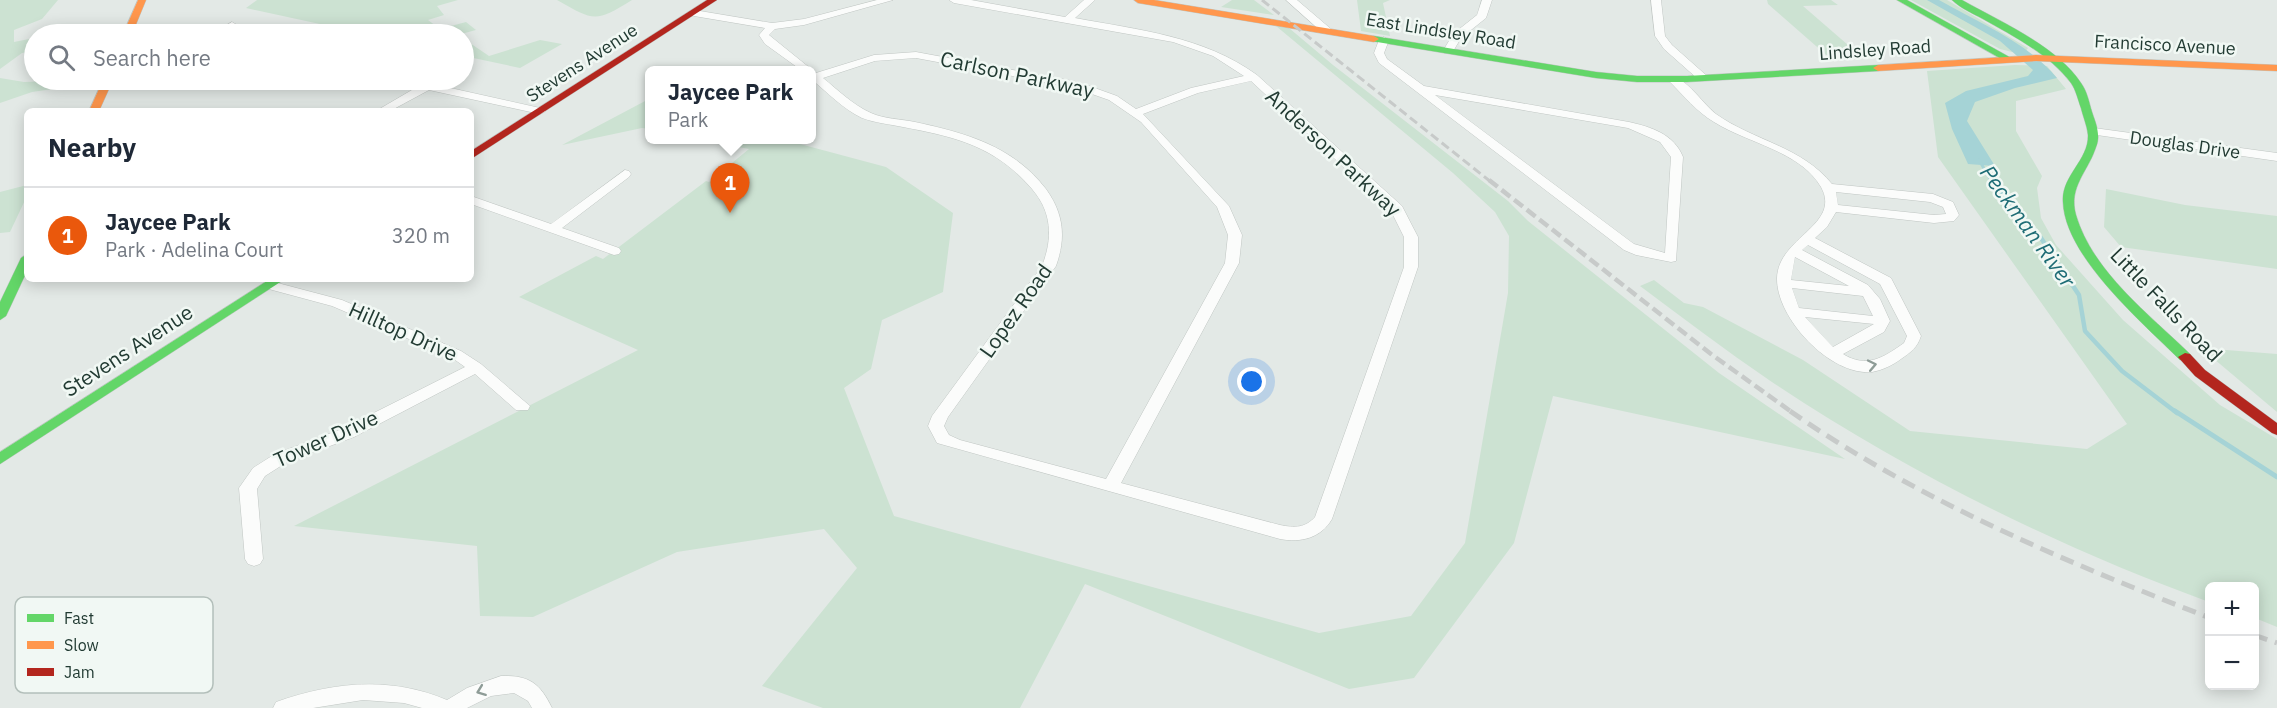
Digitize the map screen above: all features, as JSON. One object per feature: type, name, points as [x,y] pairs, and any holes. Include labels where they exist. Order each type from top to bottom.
[{"type":"main road","points":[[131,24],[142,0]]},
{"type":"main road","name":"Stevens Avenue","points":[[474,154],[713,0]]},
{"type":"main road","name":"East Lindsley Road","points":[[1138,0],[1610,77],[1674,80],[1702,78]]},
{"type":"main road","points":[[1900,0],[2012,59]]},
{"type":"main road","points":[[1956,0],[2047,58],[2079,88],[2094,132]]},
{"type":"main road","name":"Lindsley Road","points":[[1702,78],[2047,58]]},
{"type":"main road","name":"Francisco Avenue","points":[[2047,58],[2277,68]]},
{"type":"main road","points":[[95,108],[103,90]]},
{"type":"main road","name":"Little Falls Road","points":[[2094,132],[2091,148],[2075,173],[2067,196],[2070,215],[2077,233],[2102,272],[2200,373],[2277,430]]},
{"type":"main road","points":[[0,316],[24,264]]},
{"type":"main road","name":"Stevens Avenue","points":[[4,455],[275,282]]},
{"type":"street","points":[[694,13],[772,26],[804,22],[888,0]]},
{"type":"street","name":"Anderson Parkway","points":[[954,0],[1192,44],[1227,59],[1253,77],[1397,209],[1411,237],[1413,247],[1411,267],[1323,519],[1315,528],[1303,534],[1280,532],[1111,486]]},
{"type":"street","points":[[1067,20],[1090,0]]},
{"type":"street","points":[[1291,0],[1327,31]]},
{"type":"street","points":[[1448,51],[1457,36],[1482,16],[1487,0]]},
{"type":"street","points":[[1656,0],[1660,36],[1702,78]]},
{"type":"street","name":"Lopez Road","points":[[772,26],[764,35],[769,42],[800,66]]},
{"type":"street","points":[[1384,40],[1379,50],[1381,59],[1419,89],[1629,247],[1671,258],[1677,157],[1673,148],[1664,140],[1651,132],[1629,125],[1419,89]]},
{"type":"street","name":"Carlson Parkway","points":[[816,73],[882,57],[924,55],[1074,84],[1113,98],[1137,112],[1223,206],[1233,225],[1236,244],[1228,272],[1111,486]]},
{"type":"street","points":[[1137,112],[1195,90],[1253,77]]},
{"type":"street","name":"Lopez Road","points":[[816,78],[866,115],[959,135],[997,150],[1025,170],[1050,201],[1058,233],[1054,256],[940,416],[937,430],[943,439],[955,444],[1111,486]]},
{"type":"street","points":[[1674,80],[1714,117],[1795,159],[1811,170],[1827,187],[1832,208],[1827,220],[1806,239],[1794,251],[1788,258],[1785,268],[1784,283],[1794,312],[1808,332],[1841,361],[1860,367],[1879,366],[1911,345],[1914,336],[1886,282],[1806,239]]},
{"type":"street","points":[[388,108],[421,90]]},
{"type":"street","points":[[446,90],[540,111]]},
{"type":"street","name":"Douglas Drive","points":[[2094,132],[2277,157]]},
{"type":"street","points":[[553,229],[625,174]]},
{"type":"street","points":[[1827,187],[1927,196],[1943,202],[1951,209],[1953,215],[1949,218],[1934,219],[1832,208]]},
{"type":"street","points":[[474,201],[614,250]]},
{"type":"street","points":[[1794,251],[1868,292],[1882,321],[1879,329],[1832,354]]},
{"type":"street","name":"Hilltop Drive","points":[[275,282],[337,303],[456,354],[476,367],[522,406]]},
{"type":"street","points":[[1784,283],[1868,292]]},
{"type":"street","points":[[1794,312],[1882,321]]},
{"type":"street","name":"Tower Drive","points":[[254,559],[248,488],[259,472],[281,458],[348,433],[476,367]]},
{"type":"street","points":[[452,708],[479,690],[513,684],[527,688],[537,696],[542,708]]},
{"type":"street","points":[[283,708],[319,697],[360,692],[398,693],[430,701],[443,708]]},
{"type":"green space","points":[[0,0],[58,0],[42,19],[24,24],[14,30],[14,42],[24,40],[24,53],[0,69]]},
{"type":"green space","points":[[257,0],[458,0],[437,6],[444,15],[428,20],[433,24],[320,24],[246,8]]},
{"type":"green space","points":[[557,0],[632,0],[610,13],[594,16],[579,12]]},
{"type":"green space","points":[[1232,0],[1254,0],[1274,15],[1221,7]]},
{"type":"green space","points":[[1357,0],[1390,0],[1383,3],[1390,36],[1361,31]]},
{"type":"green space","points":[[1767,0],[1831,0],[1838,5],[1803,6],[1863,58],[1832,60],[1768,4]]},
{"type":"green space","points":[[1911,0],[1947,0],[2028,48],[2026,51],[2012,52],[2000,49]]},
{"type":"green space","points":[[1276,26],[1289,28],[1508,201],[1528,221],[1719,373],[1845,459],[1553,396],[1514,543],[1414,678],[1349,689],[1085,584],[1020,708],[823,708],[762,686],[857,568],[824,529],[677,552],[533,617],[480,616],[477,546],[294,526],[638,350],[519,297],[596,256],[603,259],[706,181],[709,182],[749,149],[723,144],[800,144],[886,167],[953,213],[943,292],[882,320],[871,369],[844,388],[894,516],[1319,633],[1411,616],[1465,543],[1508,293],[1509,236],[1495,212],[1453,173]]},
{"type":"green space","points":[[540,40],[562,44],[520,68],[474,58],[474,46],[489,56]]},
{"type":"green space","points":[[2015,65],[2047,66],[2066,89],[2016,101],[2016,131],[2042,176],[2037,188],[2041,218],[2056,245],[2123,320],[2220,405],[2277,439],[2277,627],[2259,620],[2259,582],[2205,582],[2205,600],[2151,580],[2038,531],[1927,475],[1821,413],[1720,346],[1640,286],[1654,280],[1684,303],[1703,307],[1803,360],[1910,431],[2087,449],[2127,424],[1938,157],[1927,71]]},
{"type":"green space","points":[[0,78],[24,82],[24,90],[46,90],[32,92],[0,103]]},
{"type":"green space","points":[[645,101],[645,128],[562,145]]},
{"type":"green space","points":[[24,186],[24,202],[10,232],[0,233],[0,192]]},
{"type":"green space","points":[[2106,189],[2185,205],[2277,216],[2277,269],[2121,247],[2104,227]]},
{"type":"green space","points":[[2201,348],[2277,354],[2277,412]]},
{"type":"water","points":[[1927,0],[1939,0],[2002,34],[2032,54],[2057,78],[2015,88],[1975,102],[1967,121],[1995,166],[1968,164],[1952,129],[1945,103],[1966,91],[2028,76],[2033,70],[2000,41]]},
{"type":"waterway","name":"Peckman River","points":[[1979,160],[1992,182]]},
{"type":"waterway","name":"Peckman River","points":[[1991,180],[2041,238],[2079,295],[2085,331],[2122,371],[2177,413]]},
{"type":"waterway","name":"Peckman River","points":[[2175,411],[2277,477]]},
{"type":"railway","points":[[1262,0],[1491,182]]},
{"type":"railway","points":[[1489,180],[1711,354],[1792,413]]},
{"type":"railway","points":[[1792,413],[1889,473],[1941,501],[2102,575],[2205,616]]},
{"type":"railway","points":[[2257,636],[2277,643]]},
{"type":"traffic: fast","points":[[1901,0],[2008,59]]},
{"type":"traffic: fast","points":[[1956,0],[2047,55],[2076,82],[2082,94],[2093,133],[2091,147],[2074,177],[2069,192],[2070,213],[2077,232],[2088,252],[2118,290],[2185,357]]},
{"type":"traffic: fast","points":[[1374,39],[1596,75],[1637,79],[1687,79],[1878,68]]},
{"type":"traffic: fast","points":[[0,316],[24,264]]},
{"type":"traffic: fast","points":[[0,459],[274,282]]},
{"type":"traffic: slow","points":[[131,24],[142,0]]},
{"type":"traffic: slow","points":[[1138,0],[1374,39]]},
{"type":"traffic: slow","points":[[1878,68],[2036,58],[2277,68]]},
{"type":"traffic: slow","points":[[95,108],[103,90]]},
{"type":"traffic: jam","points":[[474,154],[713,0]]},
{"type":"traffic: jam","points":[[2185,357],[2200,373],[2277,430]]},
{"type":"place","name":"Jaycee Park","points":[[730,213]]}]
